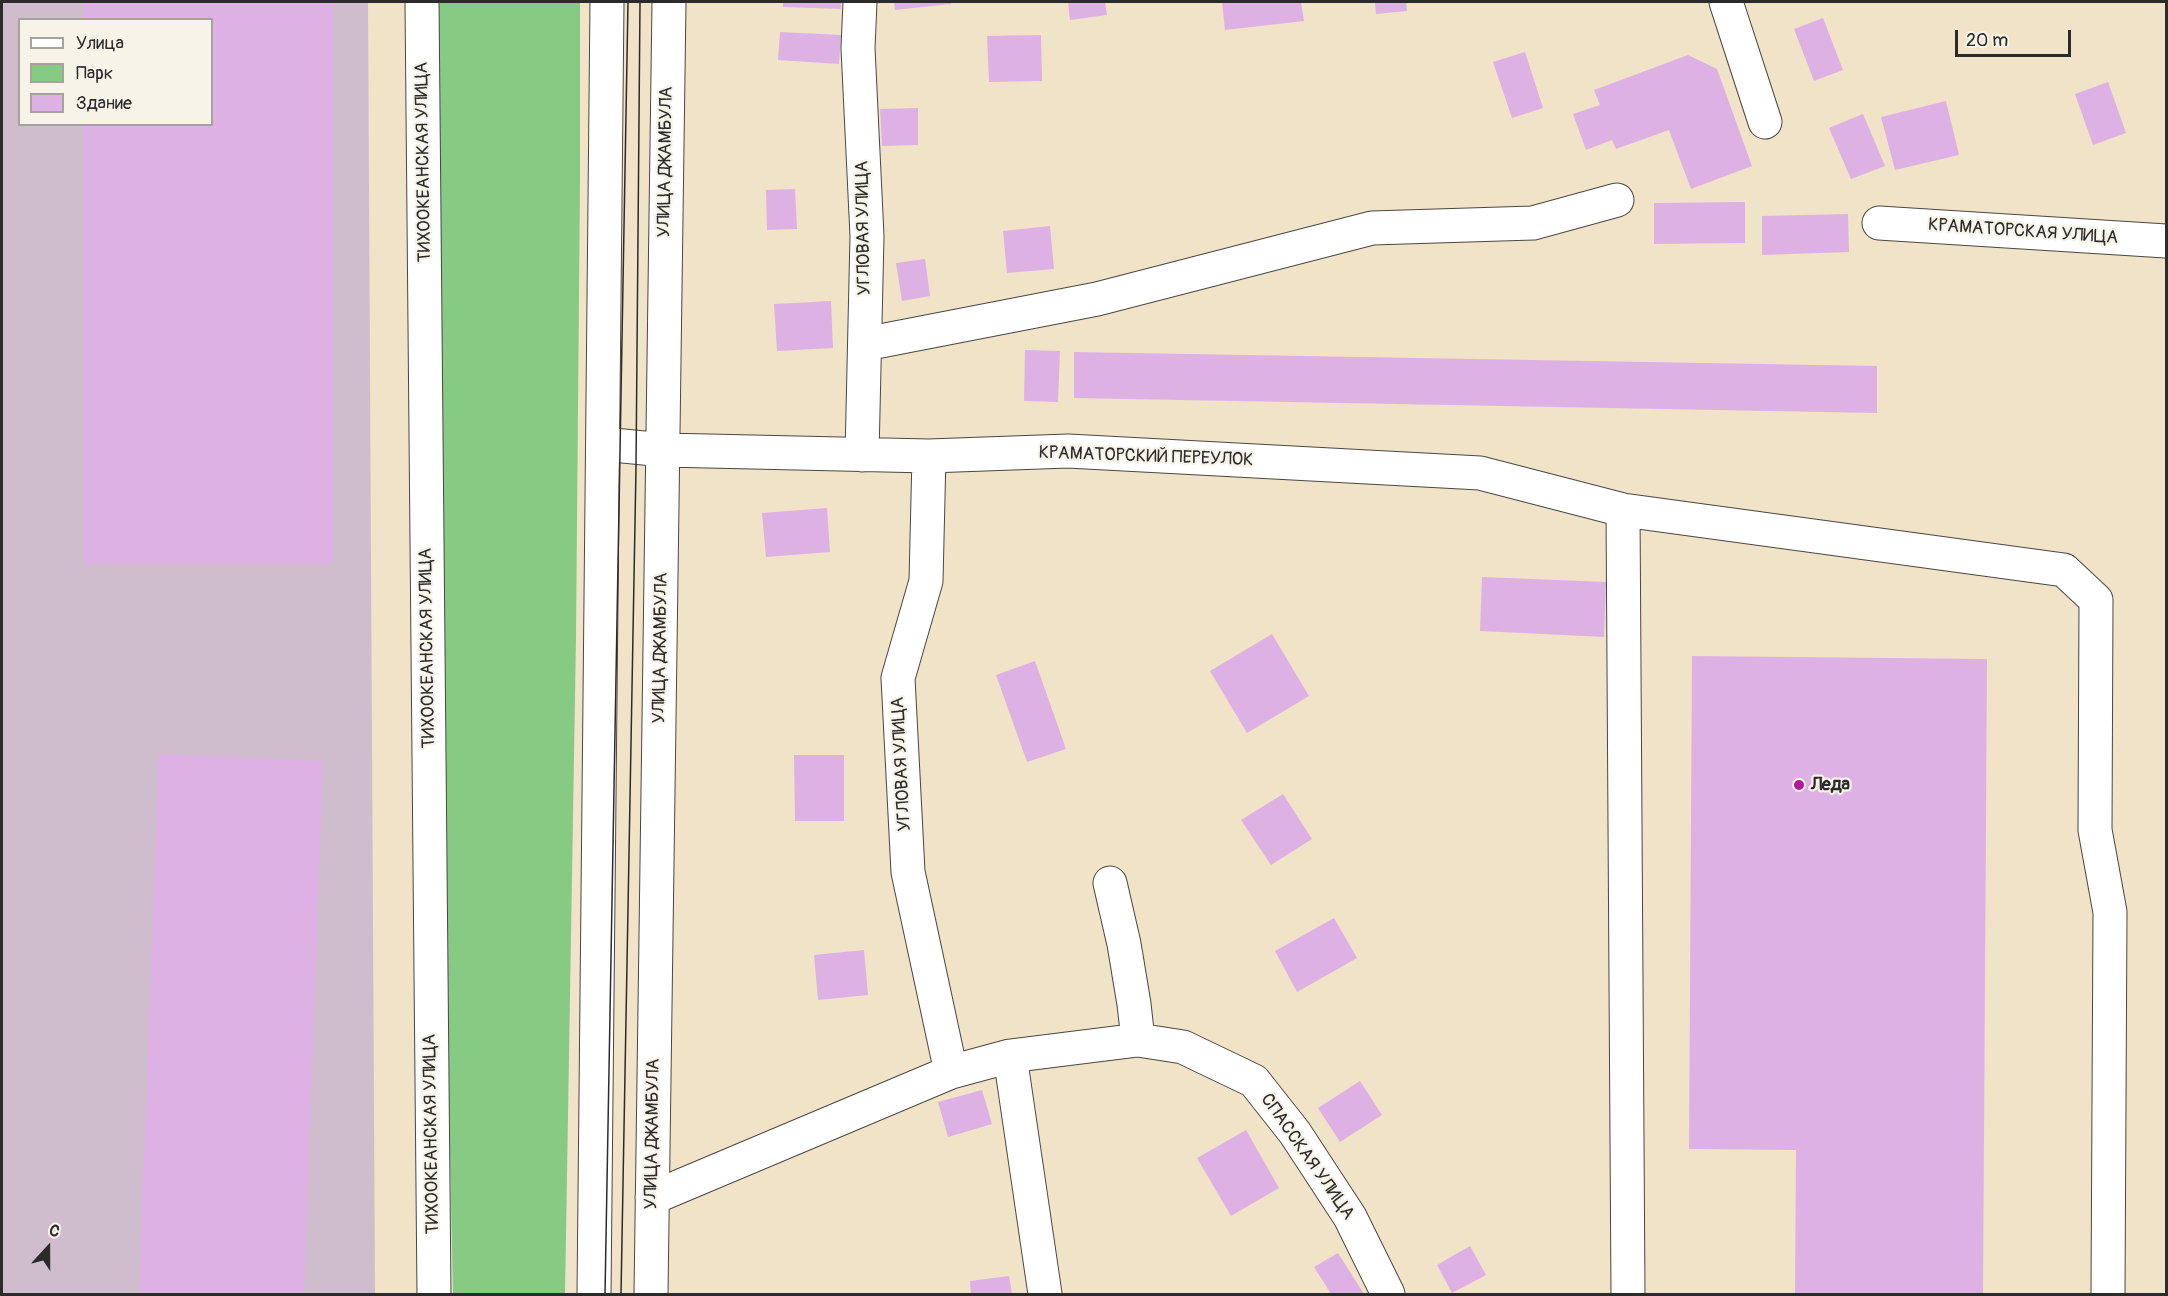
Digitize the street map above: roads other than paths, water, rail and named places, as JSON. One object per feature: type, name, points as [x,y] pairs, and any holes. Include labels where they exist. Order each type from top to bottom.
[{"type":"street","name":"ТИХООКЕАНСКАЯ УЛИЦА","points":[[422,2],[434,1294]]},
{"type":"street","points":[[594,1294],[607,2]]},
{"type":"street","name":"УЛИЦА ДЖАМБУЛА","points":[[651,1294],[669,2]]},
{"type":"street","name":"УГЛОВАЯ УЛИЦА","points":[[860,2],[858,48],[867,236],[862,455]]},
{"type":"street","points":[[1726,2],[1765,122]]},
{"type":"street","points":[[865,344],[1097,299],[1372,228],[1533,223],[1617,200]]},
{"type":"street","name":"КРАМАТОРСКАЯ УЛИЦА","points":[[1879,223],[2166,241]]},
{"type":"street","name":"КРАМАТОРСКИЙ ПЕРЕУЛОК","points":[[603,444],[664,450],[862,455],[929,456],[1068,451],[1480,473],[1623,510],[2064,570],[2096,600],[2095,830],[2110,912],[2108,1294]]},
{"type":"street","name":"УГЛОВАЯ УЛИЦА","points":[[929,456],[926,580],[898,678],[908,872],[951,1072]]},
{"type":"street","points":[[1623,510],[1628,1294]]},
{"type":"street","points":[[1110,883],[1124,944],[1138,1040]]},
{"type":"street","name":"СПАССКАЯ УЛИЦА","points":[[652,1198],[951,1072],[1010,1056],[1138,1040],[1183,1047],[1254,1081],[1295,1133],[1350,1217],[1388,1294]]},
{"type":"street","points":[[1010,1056],[1046,1294]]},
{"type":"tram line","points":[[605,1294],[628,2]]},
{"type":"tram line","points":[[621,1294],[636,468],[640,2]]},
{"type":"place","name":"Леда","points":[[1799,785]]}]
